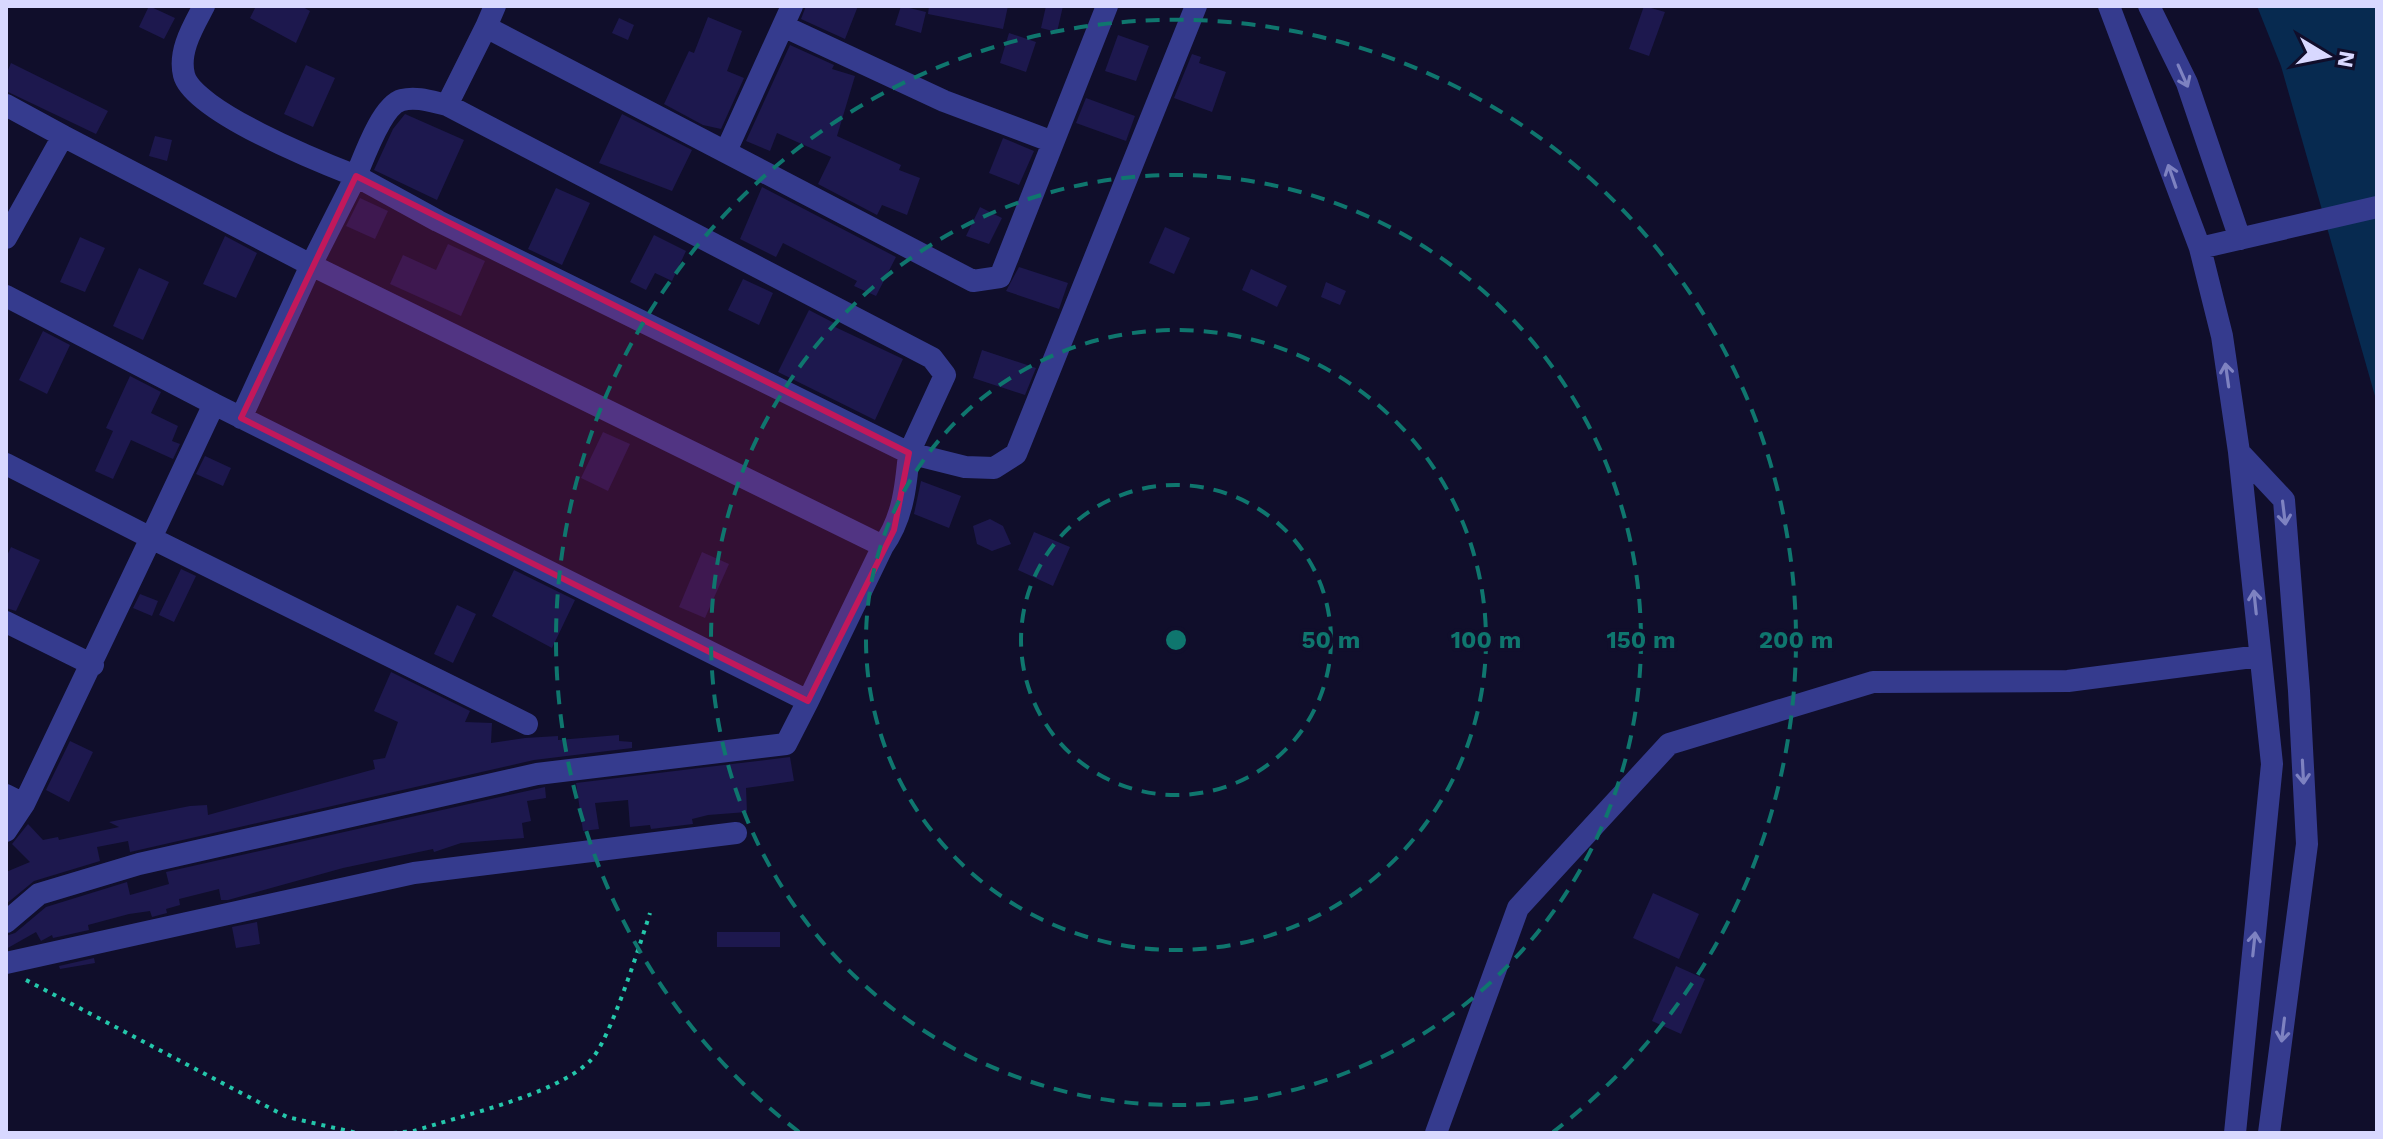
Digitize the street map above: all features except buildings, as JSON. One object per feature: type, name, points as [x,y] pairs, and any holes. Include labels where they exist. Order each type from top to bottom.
[{"type":"street","points":[[204,6],[182,58],[188,86],[196,96],[310,159],[356,176],[438,221],[909,453],[965,467],[994,468],[1016,454],[1196,6]]},
{"type":"street","points":[[447,105],[491,16],[727,149],[973,281],[1000,277],[1107,6]]},
{"type":"street","points":[[2109,6],[2200,248],[2222,336],[2239,452],[2272,764],[2235,1133]]},
{"type":"street","points":[[2149,6],[2187,83],[2240,239]]},
{"type":"street","points":[[727,149],[787,16],[944,101],[1053,142]]},
{"type":"street","points":[[6,922],[39,894],[139,864],[537,774],[786,744],[883,546],[894,530],[905,493],[909,453],[945,375],[932,358],[447,105],[416,98],[399,100],[387,112],[311,265],[241,418]]},
{"type":"street","points":[[6,105],[311,265],[883,546]]},
{"type":"street","points":[[6,238],[11,215],[63,136]]},
{"type":"street","points":[[2200,248],[2377,207]]},
{"type":"street","points":[[6,296],[241,418],[808,701]]},
{"type":"street","points":[[6,831],[15,799],[93,665],[214,404]]},
{"type":"street","points":[[2239,452],[2284,500],[2306,829],[2269,1133]]},
{"type":"street","points":[[6,464],[527,724]]},
{"type":"street","points":[[6,622],[93,665]]},
{"type":"street","points":[[1436,1133],[1518,908],[1669,744],[1873,682],[2068,681],[2260,656]]},
{"type":"street","points":[[13,970],[414,873],[736,833]]},
{"type":"path","points":[[393,1133],[414,1131],[555,1085],[592,1060],[622,994],[650,913]]},
{"type":"path","points":[[13,970],[287,1117],[357,1133]]},
{"type":"highlighted area","points":[[356,176],[909,453],[894,530],[808,701],[241,418]]},
{"type":"water","points":[[2257,6],[2377,6],[2377,403],[2281,66]]}]
